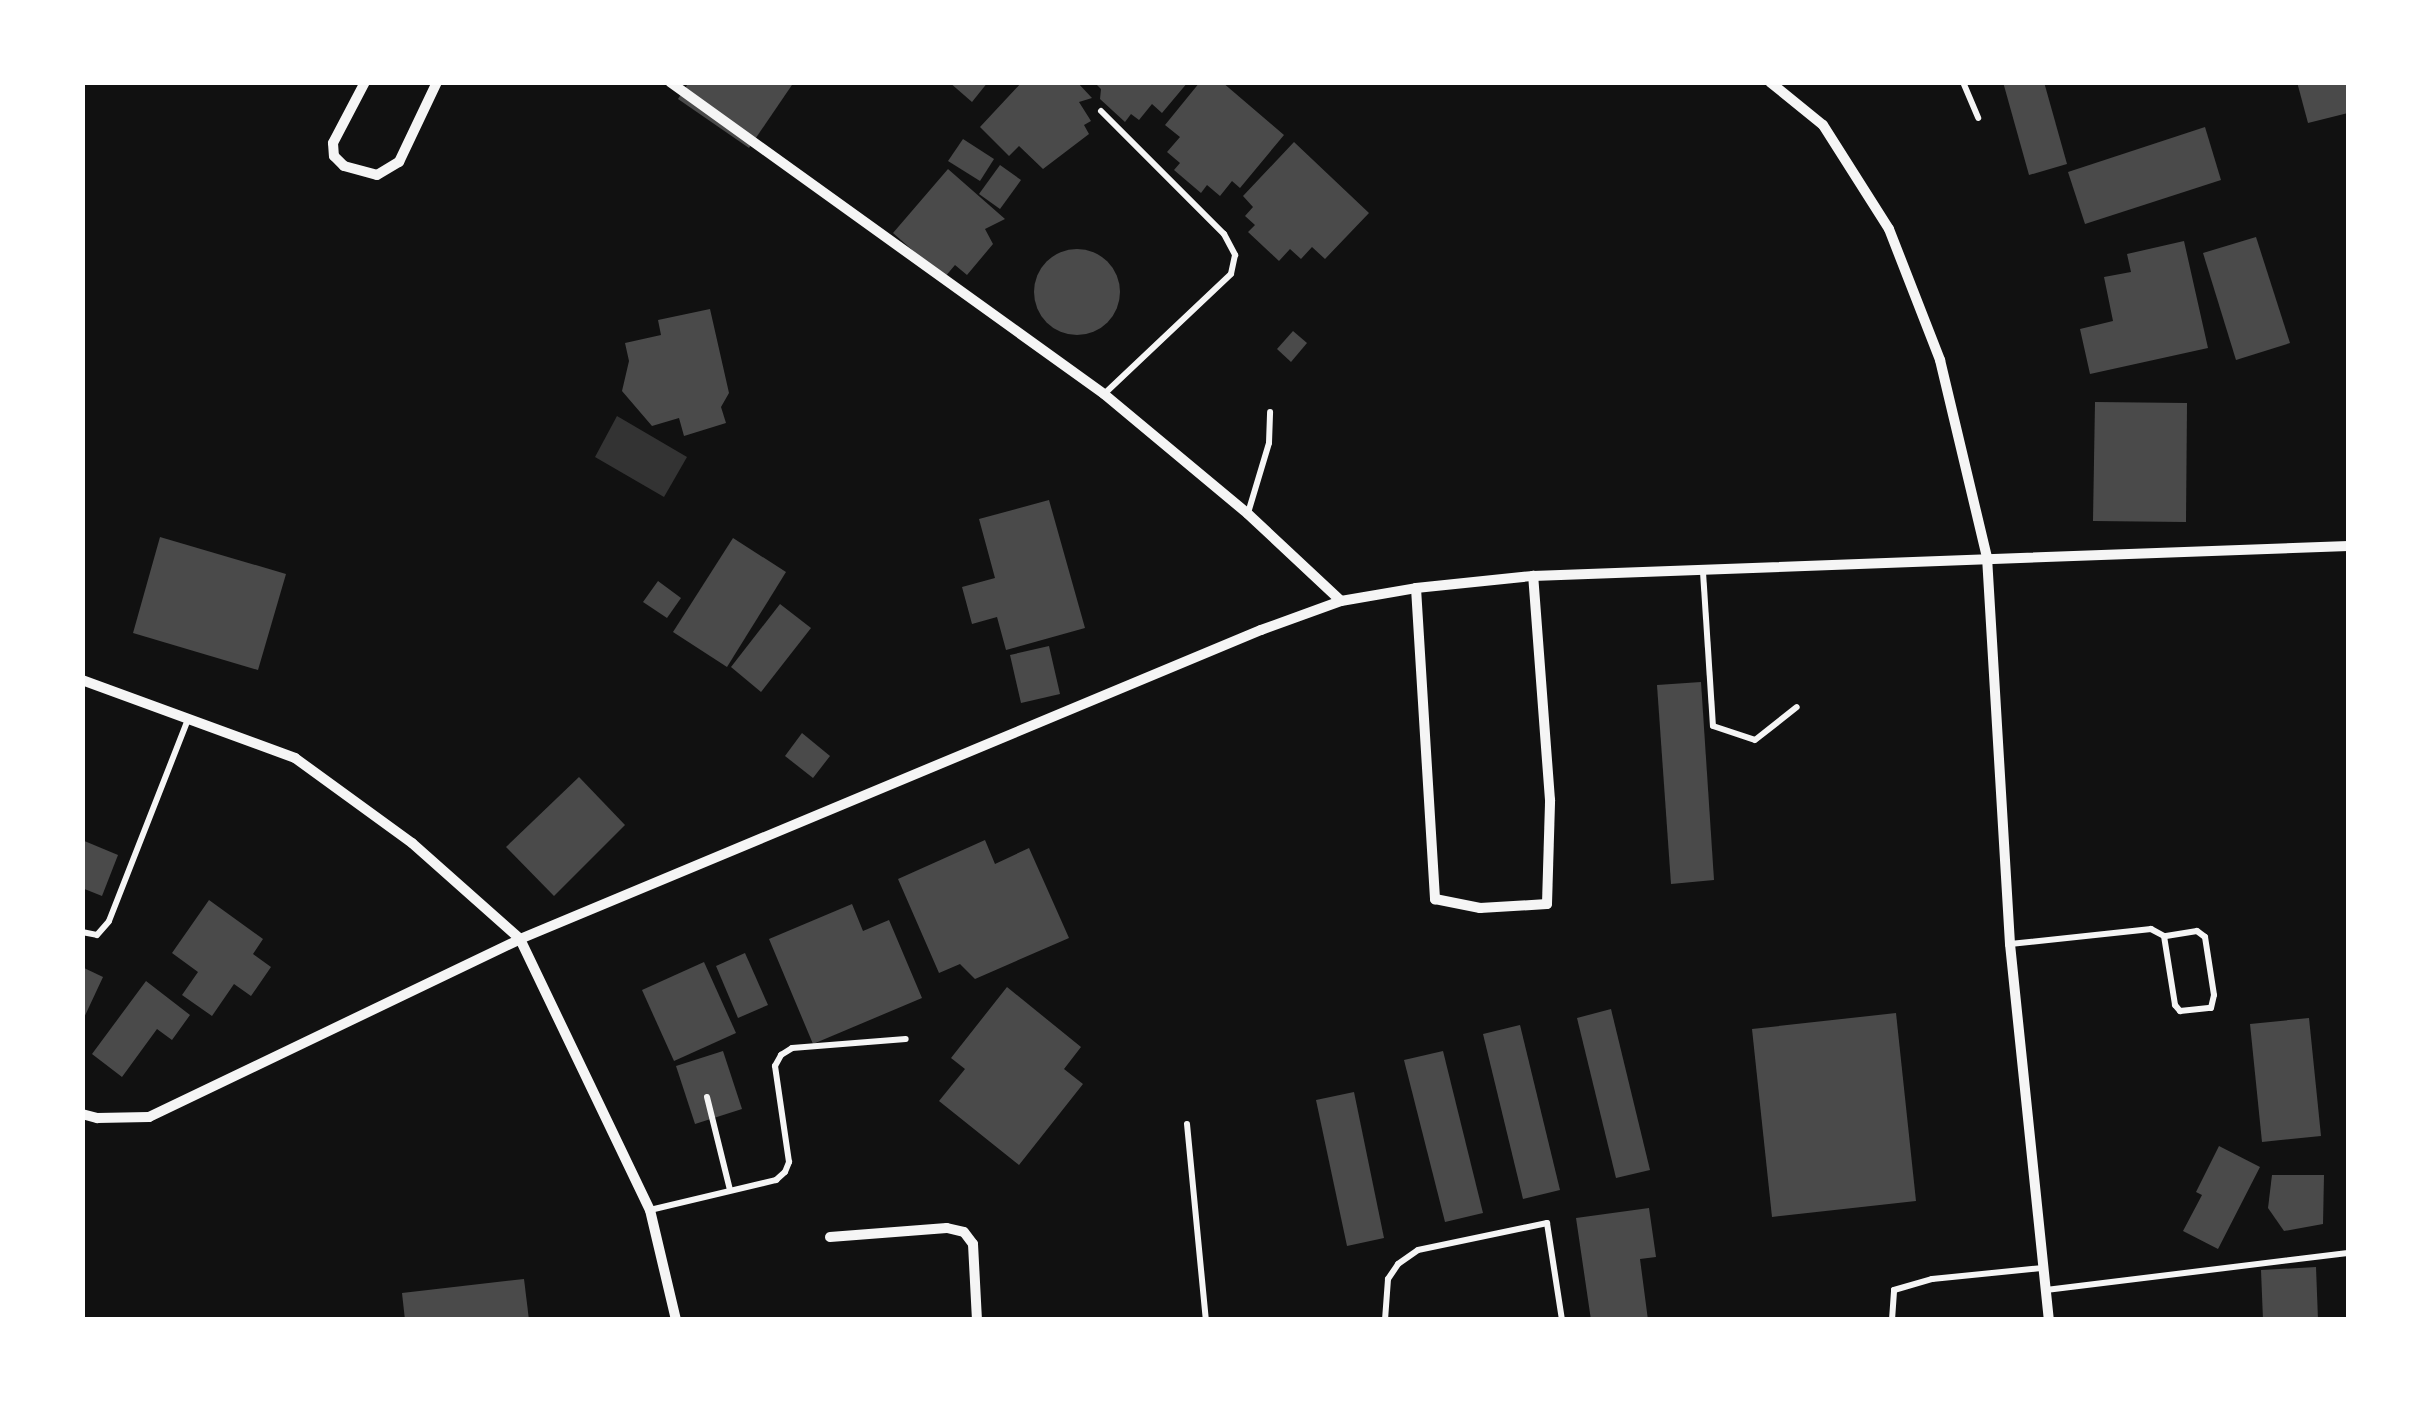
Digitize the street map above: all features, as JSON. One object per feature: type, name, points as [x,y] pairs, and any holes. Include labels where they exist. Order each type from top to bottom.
[{"type":"street","points":[[365,82],[333,143],[334,156],[344,166],[377,175],[399,162],[437,82]]},
{"type":"street","points":[[670,82],[1104,394],[1248,514],[1341,601]]},
{"type":"street","points":[[1770,82],[1823,126],[1889,230],[1940,360],[1987,557],[2010,944],[2049,1320]]},
{"type":"street","points":[[82,1114],[97,1118],[149,1117],[520,939],[1261,630],[1341,601],[1416,588],[1532,576],[2348,546]]},
{"type":"street","points":[[1416,588],[1435,899],[1480,908],[1547,904],[1550,800],[1532,576]]},
{"type":"street","points":[[82,680],[295,758],[412,843],[520,939],[650,1210],[676,1320]]},
{"type":"street","points":[[830,1237],[947,1228],[964,1232],[973,1244],[977,1320]]},
{"type":"lane","points":[[1963,82],[1978,118]]},
{"type":"lane","points":[[1102,111],[1224,234],[1236,255],[1231,274],[1104,394]]},
{"type":"lane","points":[[1248,514],[1269,443],[1270,412]]},
{"type":"lane","points":[[1703,572],[1713,726],[1755,740],[1797,708]]},
{"type":"lane","points":[[82,932],[97,935],[109,921],[188,718]]},
{"type":"lane","points":[[2010,944],[2152,929],[2164,936],[2197,931],[2206,937],[2214,995],[2211,1008],[2180,1011],[2175,1005],[2164,936]]},
{"type":"lane","points":[[650,1210],[776,1180],[785,1172],[788,1162],[775,1066],[781,1054],[792,1048],[906,1039]]},
{"type":"lane","points":[[707,1097],[730,1190]]},
{"type":"lane","points":[[1187,1124],[1206,1320]]},
{"type":"lane","points":[[1385,1320],[1388,1279],[1398,1264],[1418,1250],[1548,1223],[1562,1320]]},
{"type":"lane","points":[[2046,1290],[2348,1253]]},
{"type":"lane","points":[[1892,1320],[1894,1290],[1932,1279],[2043,1268]]},
{"type":"shaded area","points":[[617,416],[687,457],[664,497],[595,457]]},
{"type":"building","points":[[689,82],[794,82],[749,148],[678,99]]},
{"type":"building","points":[[949,82],[988,82],[972,102]]},
{"type":"building","points":[[1022,82],[1077,82],[1092,98],[1079,102],[1091,121],[1084,125],[1089,134],[1043,169],[1019,146],[1009,156],[980,127]]},
{"type":"building","points":[[1094,82],[1188,82],[1162,113],[1152,104],[1139,120],[1131,114],[1125,122],[1100,99],[1101,89]]},
{"type":"building","points":[[1200,82],[1222,82],[1284,135],[1240,188],[1232,181],[1220,196],[1207,185],[1201,193],[1174,170],[1180,163],[1167,152],[1180,137],[1165,125]]},
{"type":"building","points":[[2003,82],[2044,82],[2067,164],[2029,175]]},
{"type":"building","points":[[2297,82],[2348,82],[2348,113],[2308,123]]},
{"type":"building","points":[[2205,127],[2221,180],[2085,224],[2068,172]]},
{"type":"building","points":[[963,139],[994,159],[980,181],[948,161]]},
{"type":"building","points":[[1294,142],[1369,213],[1325,259],[1312,247],[1301,259],[1290,249],[1279,261],[1248,232],[1255,225],[1245,216],[1253,207],[1243,196]]},
{"type":"building","points":[[1000,165],[1021,180],[1000,209],[979,194]]},
{"type":"building","points":[[948,169],[1005,219],[985,229],[993,244],[967,275],[955,265],[944,278],[893,233]]},
{"type":"building","points":[[2256,237],[2290,343],[2236,360],[2203,253]]},
{"type":"building","points":[[2184,241],[2208,348],[2090,374],[2080,329],[2113,321],[2104,277],[2131,272],[2127,254]]},
{"type":"building","points":[[1077,249],[1107,262],[1120,292],[1107,322],[1077,335],[1047,322],[1034,292],[1047,262]]},
{"type":"building","points":[[710,309],[729,393],[721,407],[726,423],[684,436],[679,418],[652,426],[622,391],[629,361],[625,343],[661,335],[658,320]]},
{"type":"building","points":[[1293,331],[1307,343],[1291,362],[1277,349]]},
{"type":"building","points":[[2095,402],[2187,403],[2186,522],[2093,521]]},
{"type":"building","points":[[1049,500],[1085,628],[1006,650],[997,617],[972,624],[962,587],[995,578],[979,519]]},
{"type":"building","points":[[160,537],[286,574],[258,670],[133,633]]},
{"type":"building","points":[[733,538],[786,572],[727,667],[673,632]]},
{"type":"building","points":[[658,581],[681,598],[667,618],[643,602]]},
{"type":"building","points":[[780,604],[811,628],[761,692],[731,667]]},
{"type":"building","points":[[1049,646],[1060,694],[1021,703],[1010,655]]},
{"type":"building","points":[[1701,682],[1714,880],[1671,884],[1657,685]]},
{"type":"building","points":[[802,733],[830,756],[813,778],[785,756]]},
{"type":"building","points":[[579,777],[625,825],[554,896],[506,847]]},
{"type":"building","points":[[82,840],[118,855],[102,896],[82,888]]},
{"type":"building","points":[[985,840],[995,864],[1029,848],[1069,938],[975,979],[960,964],[939,973],[898,879]]},
{"type":"building","points":[[209,900],[263,939],[253,954],[271,967],[251,996],[234,984],[212,1016],[182,995],[198,972],[172,953]]},
{"type":"building","points":[[852,904],[863,931],[889,920],[922,998],[813,1044],[769,939]]},
{"type":"building","points":[[745,953],[768,1005],[738,1018],[716,966]]},
{"type":"building","points":[[704,962],[736,1033],[674,1061],[642,990]]},
{"type":"building","points":[[82,967],[103,977],[82,1022]]},
{"type":"building","points":[[146,981],[190,1015],[172,1040],[157,1029],[122,1077],[92,1054]]},
{"type":"building","points":[[1007,987],[1081,1047],[1064,1069],[1083,1084],[1019,1165],[939,1101],[965,1069],[951,1058]]},
{"type":"building","points":[[1611,1009],[1650,1170],[1616,1178],[1577,1018]]},
{"type":"building","points":[[1896,1013],[1916,1201],[1772,1217],[1752,1029]]},
{"type":"building","points":[[2309,1018],[2321,1136],[2262,1142],[2250,1024]]},
{"type":"building","points":[[1520,1025],[1560,1190],[1523,1199],[1483,1034]]},
{"type":"building","points":[[723,1051],[742,1109],[695,1124],[676,1066]]},
{"type":"building","points":[[1443,1051],[1483,1213],[1445,1222],[1404,1060]]},
{"type":"building","points":[[1354,1092],[1384,1238],[1347,1246],[1316,1100]]},
{"type":"building","points":[[2219,1146],[2260,1167],[2218,1249],[2183,1231],[2202,1195],[2196,1192]]},
{"type":"building","points":[[2272,1175],[2324,1175],[2323,1224],[2284,1231],[2268,1208]]},
{"type":"building","points":[[1649,1208],[1656,1257],[1640,1259],[1648,1320],[1591,1320],[1576,1218]]},
{"type":"building","points":[[2316,1267],[2318,1320],[2263,1320],[2261,1270]]},
{"type":"building","points":[[524,1279],[529,1320],[405,1320],[402,1293]]}]
